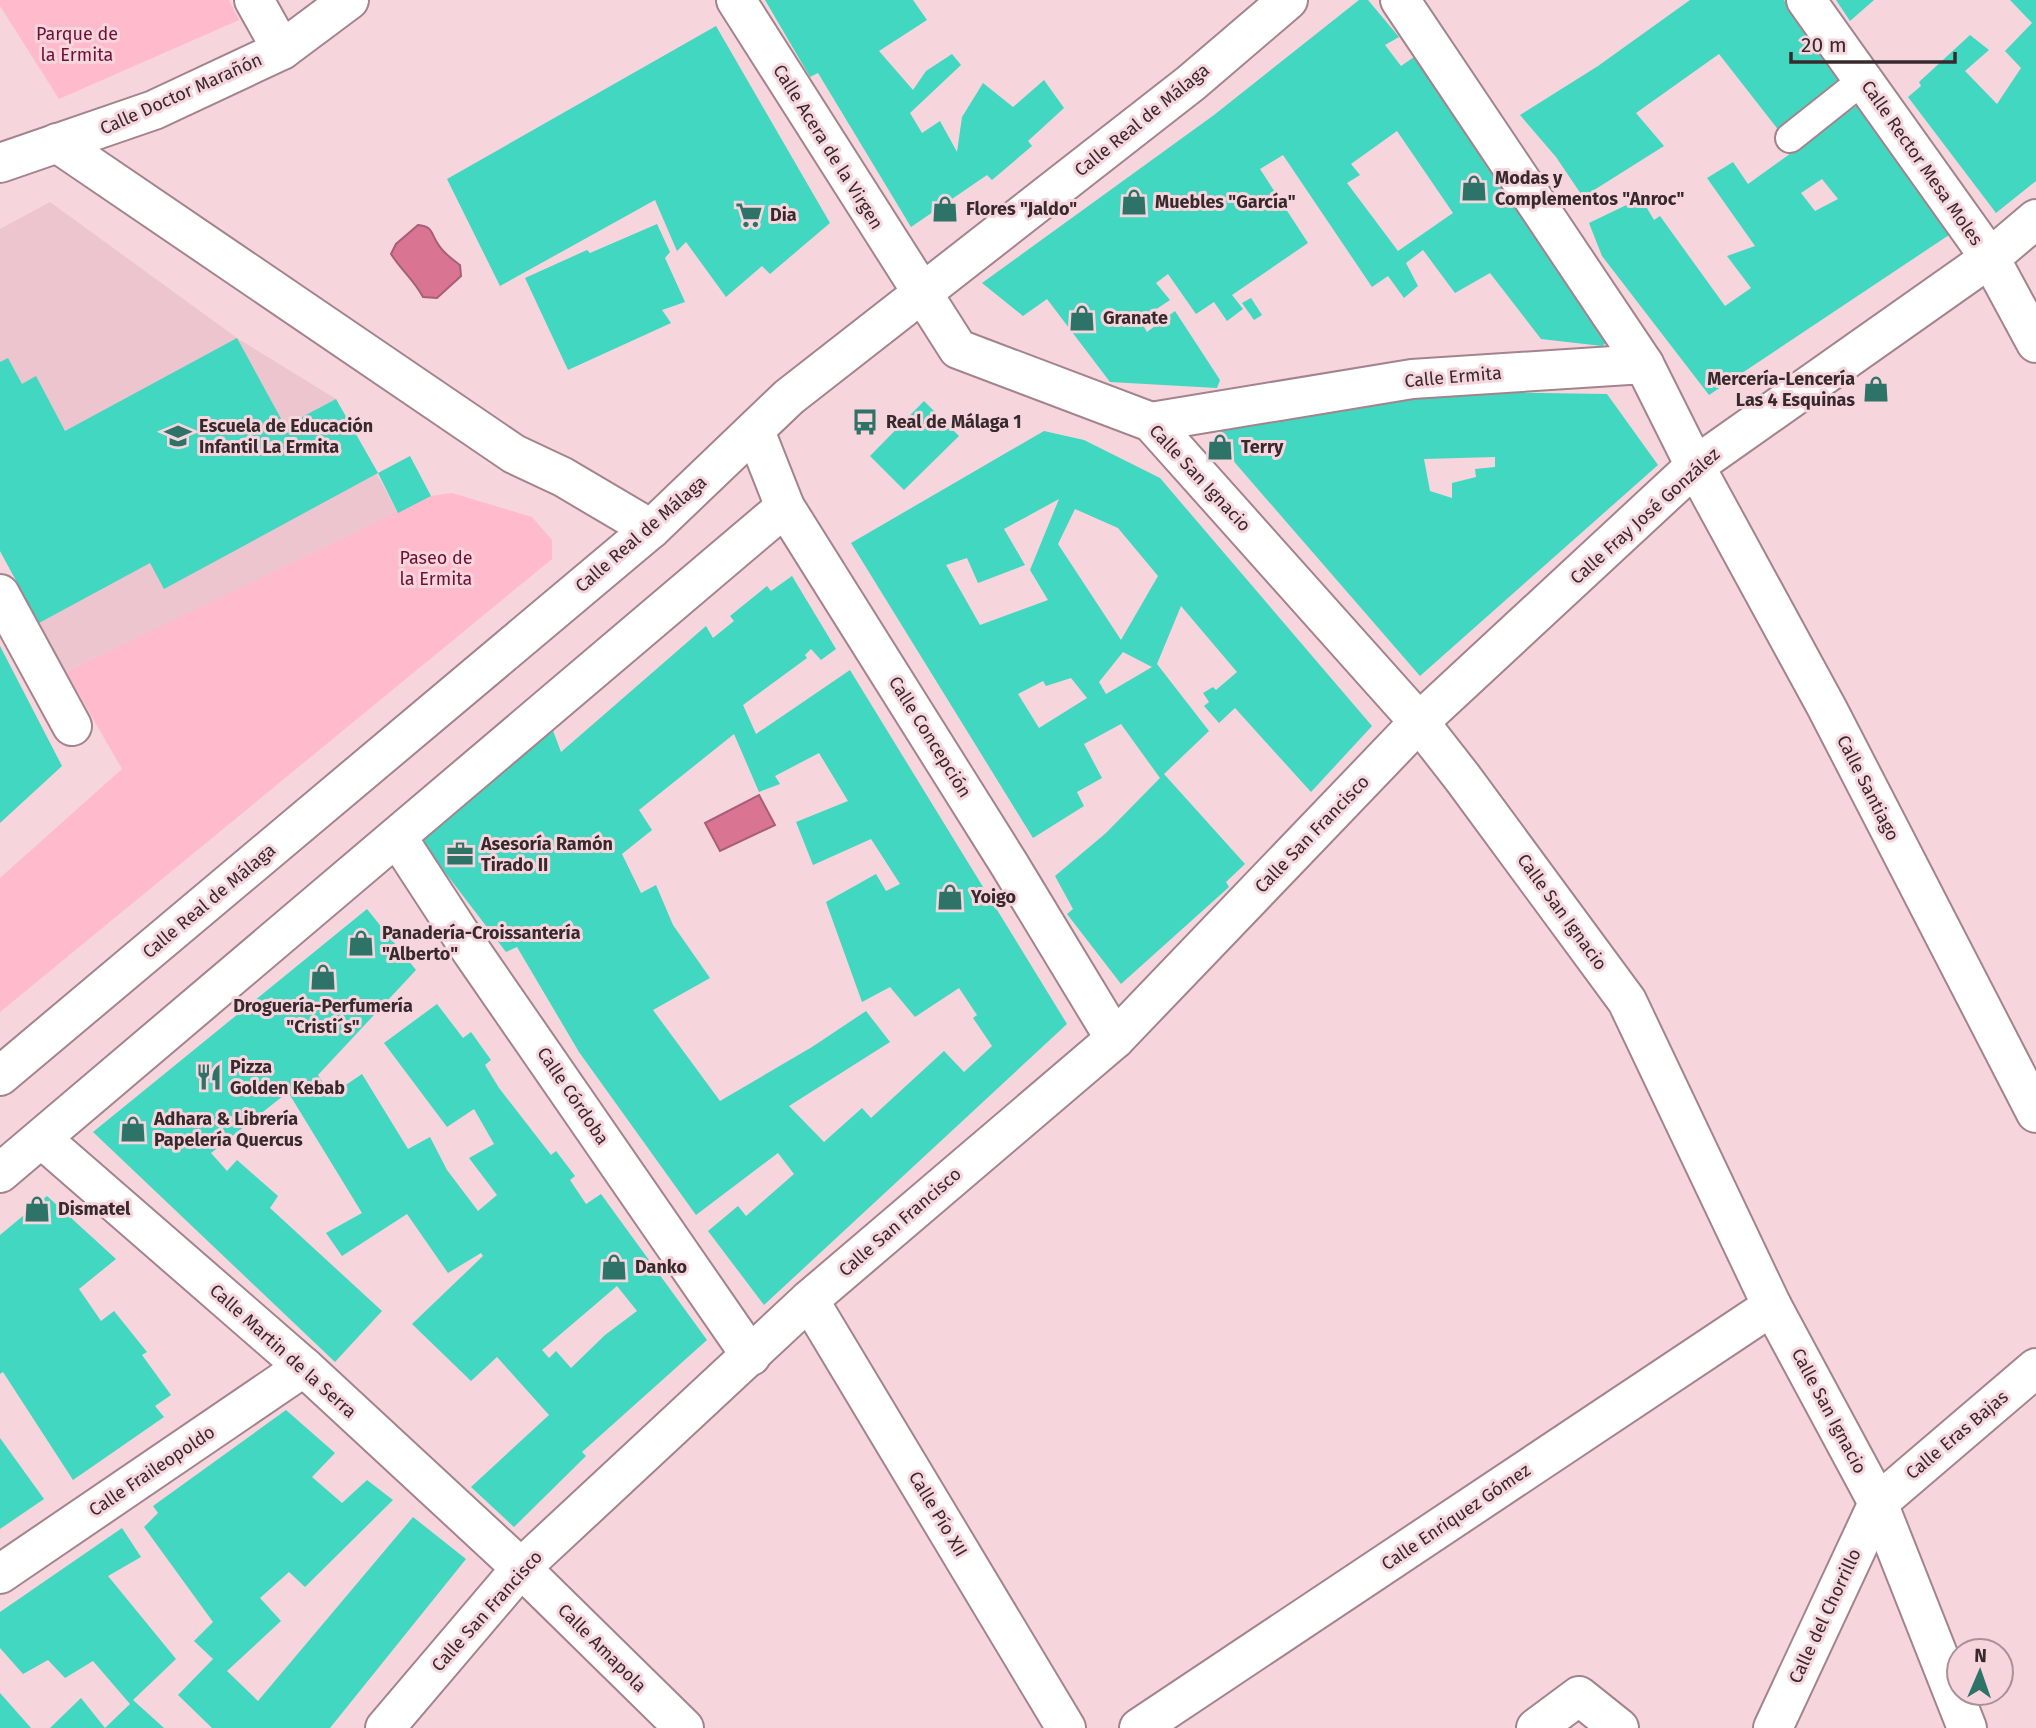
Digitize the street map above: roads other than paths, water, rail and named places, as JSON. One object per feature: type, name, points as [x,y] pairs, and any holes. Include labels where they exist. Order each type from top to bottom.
[{"type":"street","points":[[254,0],[282,50]]},
{"type":"street","name":"Calle Doctor Marañón","points":[[0,163],[154,110],[282,50],[349,0]]},
{"type":"street","name":"Calle Acera de la Virgen","points":[[736,0],[921,294]]},
{"type":"street","name":"Calle Real de Málaga","points":[[0,1076],[651,529],[789,397],[1191,83],[1288,0]]},
{"type":"street","points":[[1400,0],[1644,363],[1695,466]]},
{"type":"street","name":"Calle Rector Mesa Moles","points":[[1806,0],[1990,258],[2036,343]]},
{"type":"street","points":[[57,143],[514,454],[563,477],[651,529]]},
{"type":"street","name":"Calle Fray José González","points":[[1419,722],[1695,466],[1990,258],[2036,219]]},
{"type":"street","name":"Calle San Ignacio","points":[[921,294],[958,349],[1151,422],[1419,722],[1627,1001],[1772,1306],[1878,1503],[1966,1728]]},
{"type":"street","name":"Calle Ermita","points":[[1151,422],[1412,379],[1644,363]]},
{"type":"street","name":"Calle Concepción","points":[[755,431],[785,507],[1009,863],[1115,1039]]},
{"type":"street","name":"Calle Santiago","points":[[1695,466],[1827,708],[2036,1113]]},
{"type":"street","points":[[0,1173],[785,507]]},
{"type":"street","points":[[0,594],[72,726]]},
{"type":"street","name":"Calle San Francisco","points":[[385,1728],[521,1568],[809,1300],[1115,1039],[1419,722]]},
{"type":"street","name":"Calle Córdoba","points":[[397,837],[472,952],[751,1356]]},
{"type":"street","name":"Calle Martin de la Serra","points":[[42,1139],[304,1367],[521,1568]]},
{"type":"street","name":"Calle Pío XII","points":[[809,1300],[1066,1728]]},
{"type":"street","name":"Calle Enriquez Gómez","points":[[1139,1728],[1772,1306]]},
{"type":"street","name":"Calle Fraileopoldo","points":[[0,1574],[304,1367]]},
{"type":"street","name":"Calle Eras Bajas","points":[[1878,1503],[2036,1368]]},
{"type":"street","name":"Calle del Chorrillo","points":[[1773,1728],[1878,1503]]},
{"type":"street","name":"Calle Amapola","points":[[521,1568],[684,1728]]},
{"type":"street","points":[[1536,1728],[1579,1696],[1619,1728]]},
{"type":"lane","points":[[1790,138],[1863,80]]},
{"type":"place","name":"Modas y Complementos \"Anroc\"","points":[[1474,188]]},
{"type":"place","name":"Muebles \"García\"","points":[[1134,202]]},
{"type":"place","name":"Flores \"Jaldo\"","points":[[945,209]]},
{"type":"place","name":"Dia","points":[[749,215]]},
{"type":"place","name":"Granate","points":[[1082,318]]},
{"type":"place","name":"Mercería-Lencería Las 4 Esquinas","points":[[1876,389]]},
{"type":"place","name":"Real de Málaga 1","points":[[865,422]]},
{"type":"place","name":"Escuela de Educación Infantil La Ermita","points":[[178,436]]},
{"type":"place","name":"Terry","points":[[1220,447]]},
{"type":"place","name":"Asesoría Ramón Tirado II","points":[[460,854]]},
{"type":"place","name":"Yoigo","points":[[950,897]]},
{"type":"place","name":"Panadería-Croissantería \"Alberto\"","points":[[361,943]]},
{"type":"place","name":"Droguería-Perfumería \"Cristi´s\"","points":[[323,977]]},
{"type":"place","name":"Pizza Golden Kebab","points":[[209,1077]]},
{"type":"place","name":"Adhara & Librería Papelería Quercus","points":[[133,1129]]},
{"type":"place","name":"Dismatel","points":[[37,1209]]},
{"type":"place","name":"Danko","points":[[614,1267]]},
{"type":"park label","name":"Parque de la Ermita","points":[[77,44]]},
{"type":"park label","name":"Paseo de la Ermita","points":[[436,568]]}]
